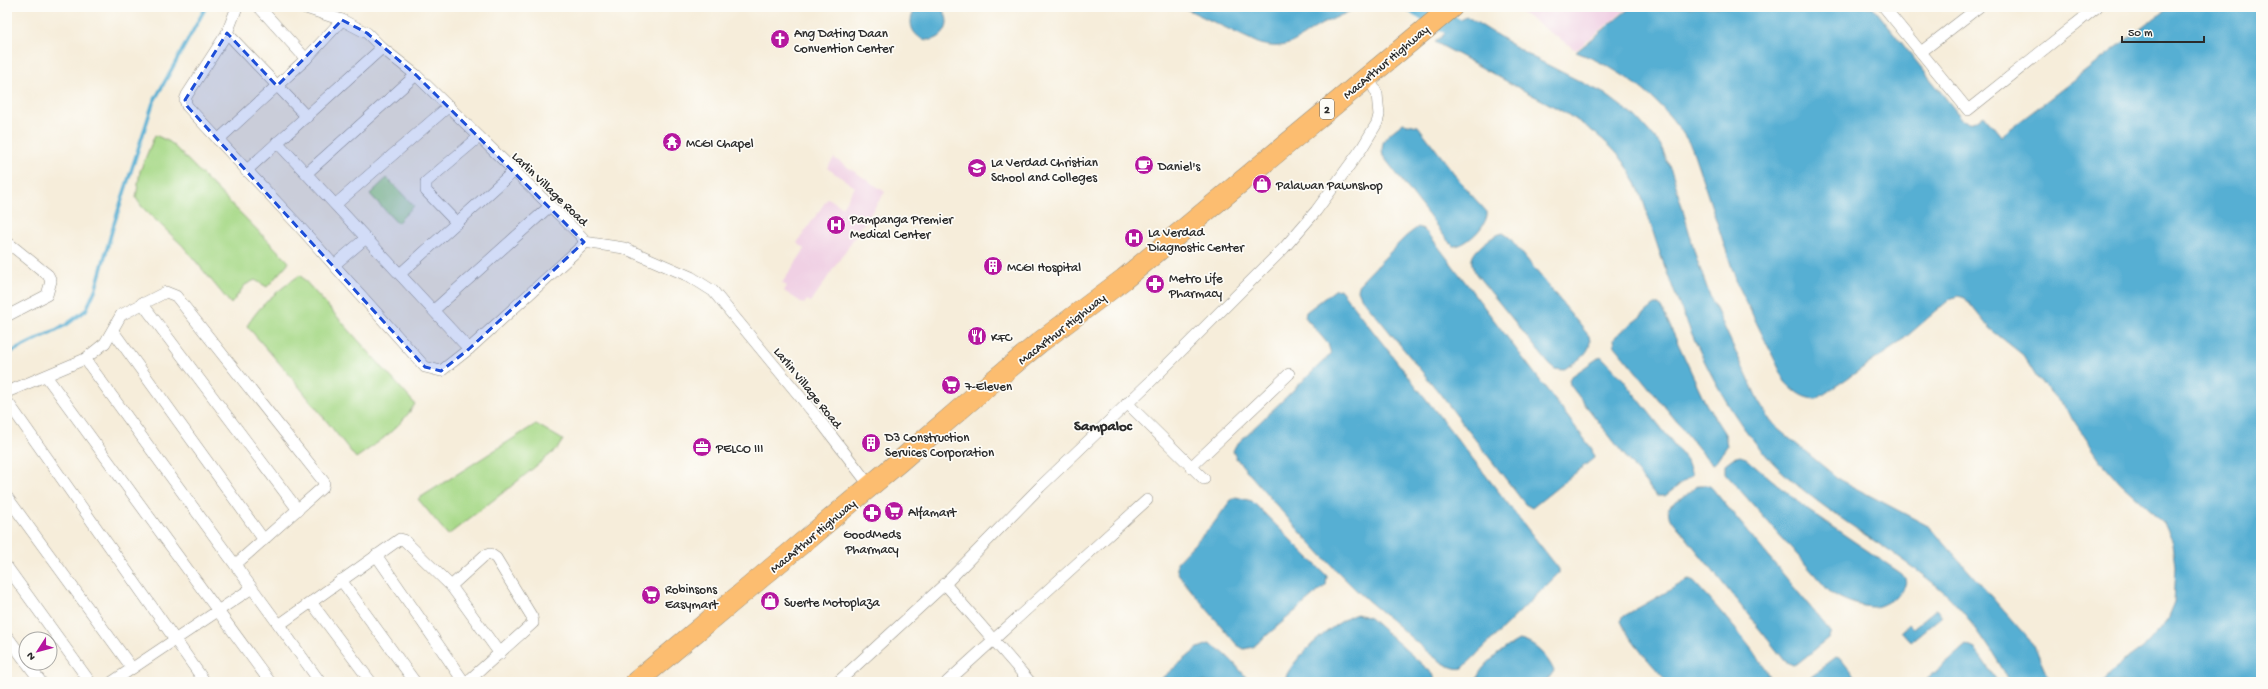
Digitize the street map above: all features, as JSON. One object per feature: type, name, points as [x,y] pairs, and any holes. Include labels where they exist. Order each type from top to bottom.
[{"type":"highway","name":"MacArthur Highway","points":[[636,682],[1039,343],[1124,280],[1430,24],[1450,9]]},
{"type":"street","points":[[238,7],[227,33],[185,100],[187,106],[334,265],[425,367],[441,371],[469,349],[582,246],[584,242]]},
{"type":"street","points":[[259,7],[306,58]]},
{"type":"street","name":"Larlin Village Road","points":[[304,7],[342,20],[367,33],[382,48],[416,75],[449,106],[582,237],[584,242],[624,248],[691,277],[713,291],[821,422],[870,486]]},
{"type":"street","points":[[1884,7],[1968,110],[2097,7]]},
{"type":"street","points":[[1921,52],[1979,7]]},
{"type":"street","points":[[218,140],[306,58],[342,20]]},
{"type":"street","points":[[227,33],[307,117]]},
{"type":"street","points":[[246,171],[382,48]]},
{"type":"street","points":[[307,173],[416,75]]},
{"type":"street","points":[[838,682],[945,584],[1284,248],[1316,211],[1362,148],[1377,123],[1379,115],[1376,94],[1368,76]]},
{"type":"street","points":[[336,204],[449,106]]},
{"type":"street","points":[[457,224],[426,192],[426,182],[479,137]]},
{"type":"street","points":[[277,142],[469,349]]},
{"type":"street","points":[[400,274],[514,171]]},
{"type":"street","points":[[434,310],[550,206]]},
{"type":"street","points":[[334,265],[366,238]]},
{"type":"street","points":[[7,316],[47,295],[51,281],[48,275],[10,249]]},
{"type":"street","points":[[7,392],[85,359],[105,343],[121,315],[142,303],[166,292],[176,296],[324,482],[323,487],[236,564]]},
{"type":"street","points":[[142,303],[298,510]]},
{"type":"street","points":[[113,331],[264,540]]},
{"type":"street","points":[[85,359],[236,564],[320,682]]},
{"type":"street","points":[[1191,467],[1290,374]]},
{"type":"street","points":[[46,376],[270,682]]},
{"type":"street","points":[[7,401],[174,639],[199,680]]},
{"type":"street","points":[[1126,403],[1204,479]]},
{"type":"street","points":[[7,498],[132,668]]},
{"type":"street","points":[[947,682],[1147,500]]},
{"type":"street","points":[[279,625],[400,539],[404,540],[452,586],[500,654]]},
{"type":"street","points":[[376,555],[466,682],[534,623],[496,558],[490,554],[484,556],[452,586]]},
{"type":"street","points":[[7,567],[90,682]]},
{"type":"street","points":[[341,580],[415,682]]},
{"type":"street","points":[[945,584],[1030,682]]},
{"type":"street","points":[[112,682],[252,588]]},
{"type":"street","points":[[311,602],[371,682]]},
{"type":"street","points":[[7,636],[18,651]]},
{"type":"street","points":[[33,671],[41,682]]},
{"type":"highlighted area","points":[[342,20],[367,33],[416,75],[584,242],[469,349],[441,371],[433,371],[425,367],[187,106],[185,100],[227,33],[277,86]]},
{"type":"shaded area","points":[[1513,7],[1629,7],[1576,50]]},
{"type":"shaded area","name":"Pampanga Premier Medical Center","points":[[834,158],[885,192],[811,302],[807,300],[804,304],[784,291],[787,286],[782,283],[805,249],[797,243],[828,198],[842,207],[855,187],[827,168]]},
{"type":"green space","points":[[155,135],[170,142],[289,262],[267,287],[255,280],[245,285],[231,304],[183,246],[142,207],[136,198],[140,171]]},
{"type":"green space","points":[[387,178],[414,206],[397,223],[370,194]]},
{"type":"green space","points":[[300,275],[415,404],[396,427],[356,458],[293,379],[247,326],[264,304],[278,291]]},
{"type":"green space","points":[[536,424],[563,440],[557,449],[448,535],[418,499]]},
{"type":"water","points":[[929,4],[942,9],[947,22],[942,35],[929,40],[916,35],[911,22],[916,9]]},
{"type":"water","points":[[1182,7],[1262,7],[1281,11],[1300,7],[1359,7],[1322,24],[1293,42],[1286,45],[1270,46],[1260,44]]},
{"type":"water","points":[[1391,7],[1428,7],[1419,15]]},
{"type":"water","points":[[1631,7],[1873,7],[1963,120],[1972,122],[1984,115],[2001,136],[2169,7],[2261,7],[2261,682],[2104,682],[2113,670],[2143,648],[2166,622],[2174,603],[2176,566],[2173,543],[2164,523],[2120,483],[2101,461],[2066,409],[2037,378],[2023,355],[1989,328],[1965,298],[1957,296],[1950,299],[1898,344],[1817,399],[1800,395],[1786,383],[1737,283],[1692,148],[1682,132],[1657,102],[1627,78],[1593,59],[1576,52]]},
{"type":"water","points":[[1466,16],[1534,58],[1605,94],[1637,118],[1660,144],[1673,175],[1697,260],[1710,296],[1758,400],[1769,418],[1778,429],[1840,480],[1930,527],[2033,644],[2050,682],[2010,682],[1978,631],[1947,595],[1915,569],[1798,486],[1777,467],[1758,446],[1742,426],[1728,404],[1714,380],[1690,330],[1661,256],[1644,204],[1628,168],[1620,157],[1598,135],[1572,117],[1435,42]]},
{"type":"water","points":[[1403,123],[1418,126],[1466,189],[1487,212],[1487,217],[1481,228],[1464,243],[1453,246],[1448,241],[1383,156],[1382,150],[1384,141]]},
{"type":"water","points":[[1418,227],[1423,229],[1431,237],[1592,449],[1594,458],[1532,508],[1525,504],[1437,390],[1361,297],[1358,290],[1360,283],[1405,237]]},
{"type":"water","points":[[1503,233],[1509,237],[1589,336],[1589,347],[1583,356],[1563,370],[1555,369],[1549,364],[1476,274],[1472,263],[1473,255],[1489,239]]},
{"type":"water","points":[[1340,289],[1559,569],[1559,573],[1463,668],[1450,666],[1434,657],[1355,589],[1324,558],[1279,508],[1236,458],[1233,451],[1236,445],[1331,354],[1328,344],[1305,317],[1306,312],[1335,290]]},
{"type":"water","points":[[1655,305],[1659,305],[1663,311],[1706,404],[1725,434],[1727,446],[1716,462],[1712,464],[1615,346],[1614,339],[1616,336]]},
{"type":"water","points":[[1601,356],[1622,378],[1687,461],[1692,475],[1665,496],[1656,496],[1570,385],[1569,379],[1572,376]]},
{"type":"water","points":[[1740,456],[1746,458],[1809,511],[1902,574],[1906,582],[1903,589],[1886,603],[1876,607],[1849,602],[1829,591],[1725,473],[1725,464],[1733,458]]},
{"type":"water","points":[[1699,485],[1707,485],[1711,487],[1831,632],[1828,639],[1798,663],[1793,665],[1785,661],[1669,516],[1668,509],[1671,505]]},
{"type":"water","points":[[1236,497],[1252,501],[1327,576],[1326,585],[1253,647],[1244,649],[1237,645],[1180,577],[1177,570],[1177,562],[1214,523],[1230,501]]},
{"type":"water","points":[[1689,580],[1694,582],[1750,647],[1768,674],[1770,682],[1667,682],[1636,645],[1621,621],[1624,616]]},
{"type":"water","points":[[1936,609],[1942,616],[1911,642],[1901,631],[1909,624],[1913,628]]},
{"type":"water","points":[[1357,614],[1370,618],[1433,674],[1436,682],[1284,682],[1295,663],[1314,642],[1337,624]]},
{"type":"water","points":[[1519,640],[1525,641],[1535,647],[1548,661],[1554,671],[1546,682],[1477,682],[1481,671],[1493,658]]},
{"type":"water","points":[[1209,644],[1226,655],[1250,682],[1157,682],[1198,648]]},
{"type":"water","points":[[1966,645],[1975,649],[1998,682],[1924,682]]},
{"type":"water","points":[[1836,657],[1841,659],[1859,682],[1810,682],[1811,676]]},
{"type":"waterway","points":[[7,354],[66,325],[86,310],[96,288],[113,227],[153,103],[206,7]]},
{"type":"waterway","points":[[1418,7],[1477,40]]},
{"type":"place","name":"Ang Dating Daan Convention Center","points":[[780,39]]},
{"type":"place","name":"MCGI Chapel","points":[[672,142]]},
{"type":"place","name":"Daniel's","points":[[1144,165]]},
{"type":"place","name":"La Verdad Christian School and Colleges","points":[[977,168]]},
{"type":"place","name":"Palawan Pawnshop","points":[[1262,184]]},
{"type":"place","name":"Pampanga Premier Medical Center","points":[[836,225]]},
{"type":"place","name":"La Verdad Diagnostic Center","points":[[1134,238]]},
{"type":"place","name":"MCGI Hospital","points":[[993,266]]},
{"type":"place","name":"Metro Life Pharmacy","points":[[1155,284]]},
{"type":"place","name":"KFC","points":[[977,336]]},
{"type":"place","name":"7-Eleven","points":[[951,385]]},
{"type":"place","name":"D3 Construction Services Corporation","points":[[871,443]]},
{"type":"place","name":"PELCO III","points":[[702,447]]},
{"type":"place","name":"Alfamart","points":[[894,511]]},
{"type":"place","name":"GoodMeds Pharmacy","points":[[872,513]]},
{"type":"place","name":"Robinsons Easymart","points":[[651,595]]},
{"type":"place","name":"Suerte Motoplaza","points":[[770,601]]},
{"type":"district","name":"Sampaloc","points":[[1103,425]]}]
